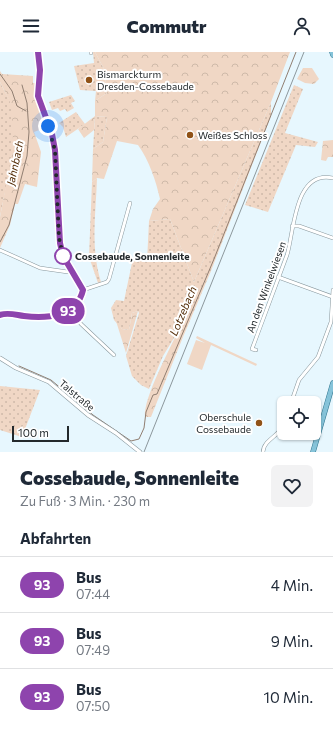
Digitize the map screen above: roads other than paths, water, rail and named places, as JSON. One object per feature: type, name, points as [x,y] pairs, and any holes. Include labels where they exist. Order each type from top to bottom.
[{"type":"main road","points":[[313,452],[333,383]]},
{"type":"street","points":[[0,315],[10,313],[41,317],[71,310],[80,300],[83,290],[63,256],[59,238],[55,150],[52,134],[38,96],[40,70],[38,52]]},
{"type":"street","name":"An den Winkelwiesen","points":[[256,350],[252,348],[291,243],[293,219],[303,193],[309,185],[322,179],[333,178]]},
{"type":"street","points":[[83,290],[107,282],[109,279],[130,203]]},
{"type":"street","points":[[292,226],[299,226],[333,238]]},
{"type":"street","points":[[0,250],[40,268],[68,272],[72,270]]},
{"type":"street","points":[[278,277],[332,297]]},
{"type":"street","points":[[293,396],[299,380],[318,357],[330,322],[333,290]]},
{"type":"street","points":[[71,310],[81,324],[114,355]]},
{"type":"street","name":"Talstraße","points":[[0,358],[16,368],[49,382],[88,415],[116,432],[138,451]]},
{"type":"street","points":[[263,452],[265,444],[277,436]]},
{"type":"waterway","name":"Lotzebach","points":[[19,366],[51,380],[93,415],[131,441],[139,439],[144,428],[146,412],[153,395],[157,394],[214,259],[296,52]]},
{"type":"waterway","points":[[0,74],[12,91],[17,106],[26,111]]},
{"type":"waterway","name":"Jahnbach","points":[[0,242],[9,225],[27,156],[29,132],[27,103],[22,85]]},
{"type":"railway","points":[[144,452],[304,52]]},
{"type":"place","name":"Bismarckturm Dresden-Cossebaude","points":[[89,80]]},
{"type":"place","name":"Weißes Schloss","points":[[190,135]]},
{"type":"place","name":"Cossebaude, Sonnenleite","points":[[63,256]]},
{"type":"place","name":"Oberschule Cossebaude","points":[[259,423]]}]
